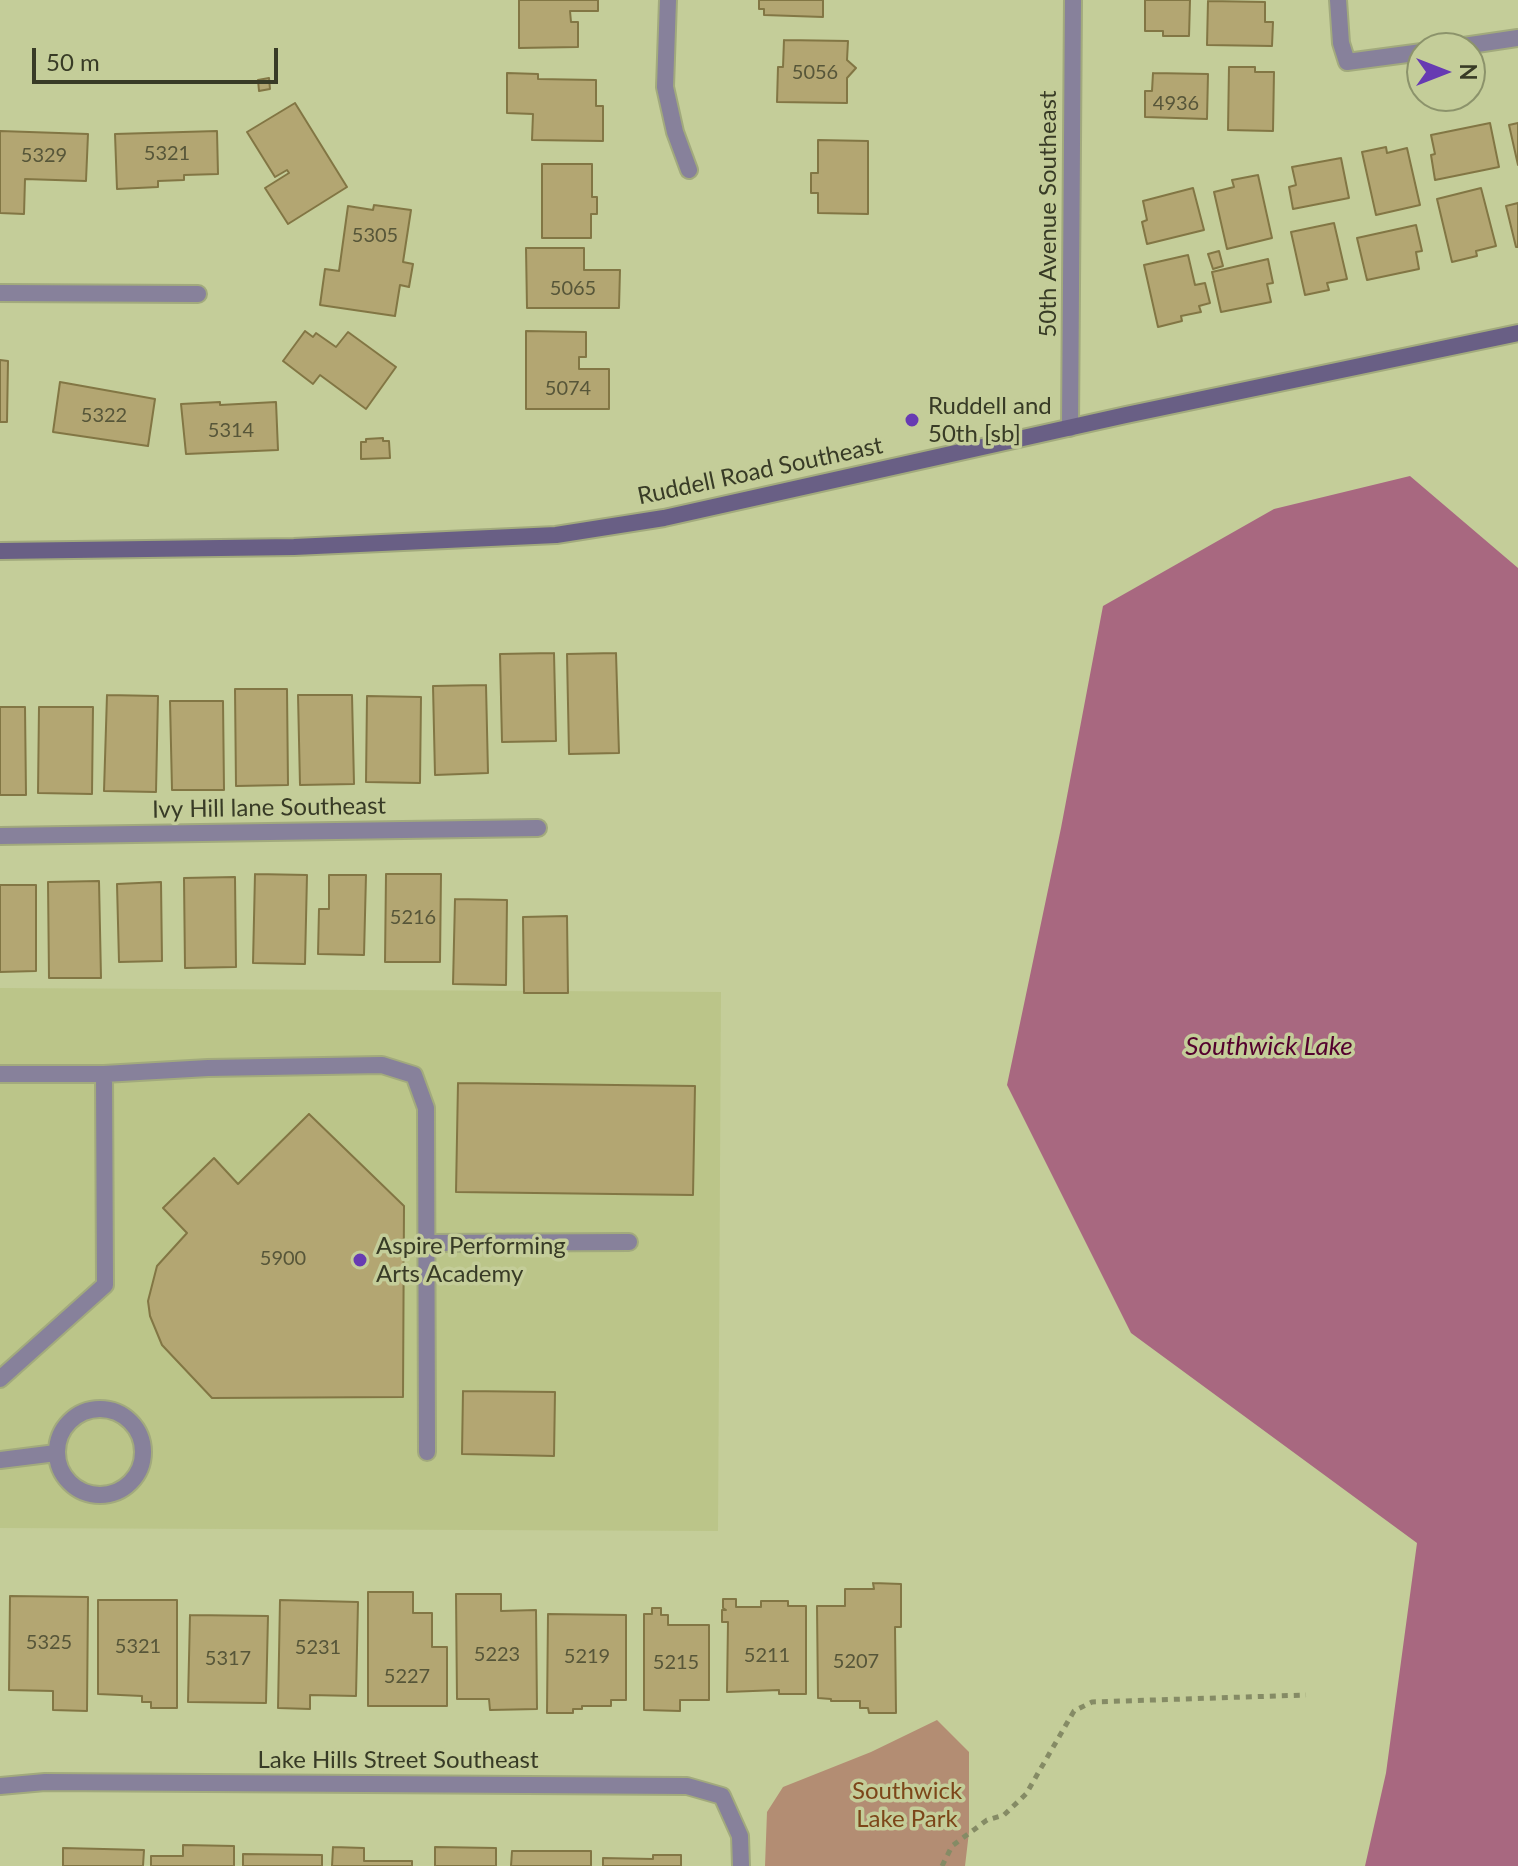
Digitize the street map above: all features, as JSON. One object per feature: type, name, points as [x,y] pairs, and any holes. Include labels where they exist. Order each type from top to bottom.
[{"type":"main road","name":"Ruddell Road Southeast","points":[[0,551],[294,547],[556,535],[664,518],[1518,333]]},
{"type":"street","points":[[668,0],[665,87],[675,132],[689,170]]},
{"type":"street","name":"50th Avenue Southeast","points":[[1070,428],[1073,0]]},
{"type":"street","points":[[1338,0],[1341,43],[1347,62],[1406,54]]},
{"type":"street","points":[[1486,43],[1518,38]]},
{"type":"street","points":[[0,293],[198,294]]},
{"type":"street","name":"Ivy Hill lane Southeast","points":[[0,836],[538,828]]},
{"type":"street","points":[[0,1074],[104,1074],[208,1068],[382,1065],[414,1075],[426,1108],[427,1452]]},
{"type":"street","points":[[0,1379],[105,1285],[104,1074]]},
{"type":"street","points":[[427,1243],[629,1242]]},
{"type":"street","points":[[95,1409],[111,1410],[125,1417],[137,1428],[143,1443],[143,1459],[137,1475],[126,1487],[112,1494],[96,1496],[68,1482],[59,1469],[56,1453],[59,1437],[67,1423],[79,1413],[95,1409]]},
{"type":"street","points":[[0,1460],[56,1453]]},
{"type":"street","name":"Lake Hills Street Southeast","points":[[0,1786],[45,1782],[687,1786],[722,1796],[740,1836],[741,1866]]},
{"type":"path","points":[[942,1866],[952,1846],[987,1820],[1004,1815],[1026,1794],[1074,1711],[1092,1702],[1306,1695]]},
{"type":"shaded area","name":"Aspire Performing Arts Academy","points":[[0,988],[721,992],[718,1531],[0,1528]]},
{"type":"green space","name":"Southwick Lake Park","points":[[937,1720],[969,1752],[969,1832],[965,1866],[765,1866],[767,1812],[783,1787],[871,1752]]},
{"type":"water","name":"Southwick Lake","points":[[1410,476],[1518,568],[1518,1866],[1365,1866],[1386,1773],[1417,1543],[1131,1333],[1007,1085],[1061,828],[1103,606],[1274,509]]},
{"type":"building","points":[[519,0],[598,0],[598,11],[570,11],[571,22],[578,22],[578,47],[519,48]]},
{"type":"building","points":[[759,0],[823,0],[823,17],[764,15],[764,9],[759,9]]},
{"type":"building","points":[[1145,0],[1190,0],[1189,36],[1163,36],[1163,31],[1145,31]]},
{"type":"building","points":[[1208,1],[1265,2],[1265,22],[1273,22],[1272,46],[1207,45]]},
{"type":"building","points":[[784,40],[848,41],[847,60],[856,68],[847,78],[847,103],[777,102],[778,67],[783,67]]},
{"type":"building","points":[[1229,67],[1255,67],[1255,72],[1274,72],[1273,131],[1228,130]]},
{"type":"building","points":[[507,73],[538,74],[538,79],[596,80],[596,106],[603,106],[603,141],[532,140],[533,114],[507,113]]},
{"type":"building","points":[[1153,73],[1208,74],[1207,119],[1145,117],[1145,91],[1152,91]]},
{"type":"building","points":[[269,78],[270,89],[259,91],[258,80]]},
{"type":"building","points":[[295,103],[347,187],[288,224],[265,188],[289,173],[287,170],[275,177],[247,132]]},
{"type":"building","points":[[1490,123],[1499,167],[1435,180],[1431,135]]},
{"type":"building","points":[[1518,123],[1518,165],[1509,125]]},
{"type":"building","points":[[0,131],[88,134],[86,181],[25,179],[24,214],[0,213]]},
{"type":"building","points":[[217,131],[218,174],[184,175],[184,180],[158,181],[158,187],[117,189],[115,134]]},
{"type":"building","points":[[818,140],[868,141],[868,214],[818,213],[818,193],[811,193],[811,173],[818,173]]},
{"type":"building","points":[[1386,147],[1387,153],[1407,148],[1420,205],[1376,215],[1362,152]]},
{"type":"building","points":[[1341,158],[1349,198],[1293,209],[1289,187],[1296,185],[1292,167]]},
{"type":"building","points":[[542,164],[592,164],[592,197],[597,197],[597,214],[591,214],[591,238],[542,238]]},
{"type":"building","points":[[1258,175],[1272,238],[1227,249],[1214,192],[1234,187],[1232,180]]},
{"type":"building","points":[[1193,188],[1204,230],[1147,244],[1142,222],[1147,220],[1143,201]]},
{"type":"building","points":[[1481,188],[1496,246],[1476,251],[1477,256],[1452,262],[1437,199]]},
{"type":"building","points":[[1518,203],[1518,247],[1516,247],[1506,206]]},
{"type":"building","points":[[374,205],[411,210],[403,262],[413,264],[409,287],[400,285],[395,316],[320,305],[325,269],[339,271],[348,206],[373,210]]},
{"type":"building","points":[[1334,223],[1347,279],[1327,283],[1329,290],[1305,295],[1291,232]]},
{"type":"building","points":[[1416,225],[1422,251],[1416,252],[1419,269],[1367,280],[1357,238]]},
{"type":"building","points":[[526,248],[584,248],[584,270],[620,270],[619,308],[527,308]]},
{"type":"building","points":[[1219,251],[1223,266],[1213,269],[1208,254]]},
{"type":"building","points":[[1188,255],[1195,285],[1205,283],[1210,303],[1199,306],[1201,312],[1181,316],[1182,321],[1158,327],[1144,265]]},
{"type":"building","points":[[1268,259],[1273,283],[1267,284],[1271,302],[1221,312],[1212,272]]},
{"type":"building","points":[[305,331],[313,337],[316,333],[336,347],[348,332],[396,367],[366,409],[320,375],[313,384],[283,361]]},
{"type":"building","points":[[526,331],[586,332],[586,357],[579,357],[579,369],[609,369],[609,409],[526,409]]},
{"type":"building","points":[[0,360],[8,361],[7,422],[0,422]]},
{"type":"building","points":[[60,382],[155,399],[148,446],[53,432]]},
{"type":"building","points":[[220,402],[220,405],[276,402],[278,450],[186,454],[181,404]]},
{"type":"building","points":[[383,438],[383,441],[389,441],[390,458],[361,459],[361,442]]},
{"type":"building","points":[[554,653],[556,741],[502,742],[500,654]]},
{"type":"building","points":[[616,653],[619,753],[569,754],[567,654]]},
{"type":"building","points":[[486,685],[488,773],[435,775],[433,686]]},
{"type":"building","points":[[235,689],[287,689],[288,785],[236,786]]},
{"type":"building","points":[[107,695],[158,696],[156,792],[104,791]]},
{"type":"building","points":[[298,695],[352,695],[354,784],[300,785]]},
{"type":"building","points":[[367,696],[421,697],[420,783],[366,782]]},
{"type":"building","points":[[170,701],[223,701],[224,790],[172,790]]},
{"type":"building","points":[[0,707],[25,707],[26,795],[0,795]]},
{"type":"building","points":[[39,707],[93,707],[92,794],[38,793]]},
{"type":"building","points":[[255,874],[307,875],[305,964],[253,963]]},
{"type":"building","points":[[386,874],[441,874],[440,962],[385,962]]},
{"type":"building","points":[[329,875],[366,875],[364,955],[318,954],[319,909],[329,909]]},
{"type":"building","points":[[235,877],[236,967],[185,968],[184,878]]},
{"type":"building","points":[[99,881],[101,978],[49,978],[48,882]]},
{"type":"building","points":[[161,882],[162,961],[119,962],[117,884]]},
{"type":"building","points":[[0,885],[36,885],[36,971],[0,972]]},
{"type":"building","points":[[455,899],[507,900],[506,985],[453,984]]},
{"type":"building","points":[[567,916],[568,993],[524,993],[523,917]]},
{"type":"building","points":[[458,1083],[695,1086],[693,1195],[456,1192]]},
{"type":"building","points":[[309,1114],[404,1206],[403,1397],[212,1398],[162,1345],[150,1316],[148,1301],[157,1266],[187,1233],[163,1208],[214,1158],[238,1184]]},
{"type":"building","points":[[463,1391],[555,1392],[554,1456],[462,1454]]},
{"type":"building","points":[[873,1583],[901,1584],[901,1627],[895,1627],[896,1713],[869,1713],[868,1708],[860,1708],[860,1701],[818,1698],[817,1606],[845,1606],[845,1589],[874,1589]]},
{"type":"building","points":[[368,1592],[413,1592],[413,1613],[432,1613],[432,1647],[447,1647],[447,1706],[368,1706]]},
{"type":"building","points":[[456,1594],[501,1594],[501,1611],[536,1610],[537,1709],[490,1710],[489,1699],[457,1699]]},
{"type":"building","points":[[10,1596],[88,1597],[87,1711],[53,1710],[53,1691],[9,1690]]},
{"type":"building","points":[[723,1599],[736,1599],[736,1607],[761,1607],[761,1601],[788,1601],[788,1606],[806,1606],[806,1694],[779,1694],[779,1690],[727,1692],[728,1622],[722,1622],[722,1610],[726,1610]]},
{"type":"building","points":[[98,1600],[177,1600],[177,1708],[151,1708],[151,1702],[142,1702],[142,1696],[98,1694]]},
{"type":"building","points":[[280,1600],[358,1602],[356,1696],[310,1695],[310,1709],[278,1708]]},
{"type":"building","points":[[652,1608],[661,1608],[661,1615],[668,1615],[668,1625],[709,1625],[709,1700],[680,1700],[680,1711],[644,1710],[644,1614],[652,1614]]},
{"type":"building","points":[[548,1614],[626,1615],[626,1700],[611,1700],[611,1706],[582,1706],[582,1709],[573,1709],[573,1713],[547,1713]]},
{"type":"building","points":[[190,1615],[268,1616],[266,1703],[188,1702]]},
{"type":"building","points":[[183,1845],[234,1846],[234,1866],[151,1866],[151,1856],[183,1856]]},
{"type":"building","points":[[333,1847],[364,1848],[364,1861],[412,1861],[412,1866],[332,1866]]},
{"type":"building","points":[[435,1847],[496,1848],[496,1866],[435,1866]]},
{"type":"building","points":[[63,1848],[144,1850],[143,1866],[63,1866]]},
{"type":"building","points":[[512,1851],[591,1851],[591,1866],[511,1866]]},
{"type":"building","points":[[243,1854],[322,1855],[322,1866],[243,1866]]},
{"type":"building","points":[[653,1855],[681,1855],[681,1866],[603,1866],[603,1858],[653,1859]]},
{"type":"place","name":"Ruddell and 50th [sb]","points":[[912,420]]},
{"type":"place","name":"Aspire Performing Arts Academy","points":[[360,1260]]}]
